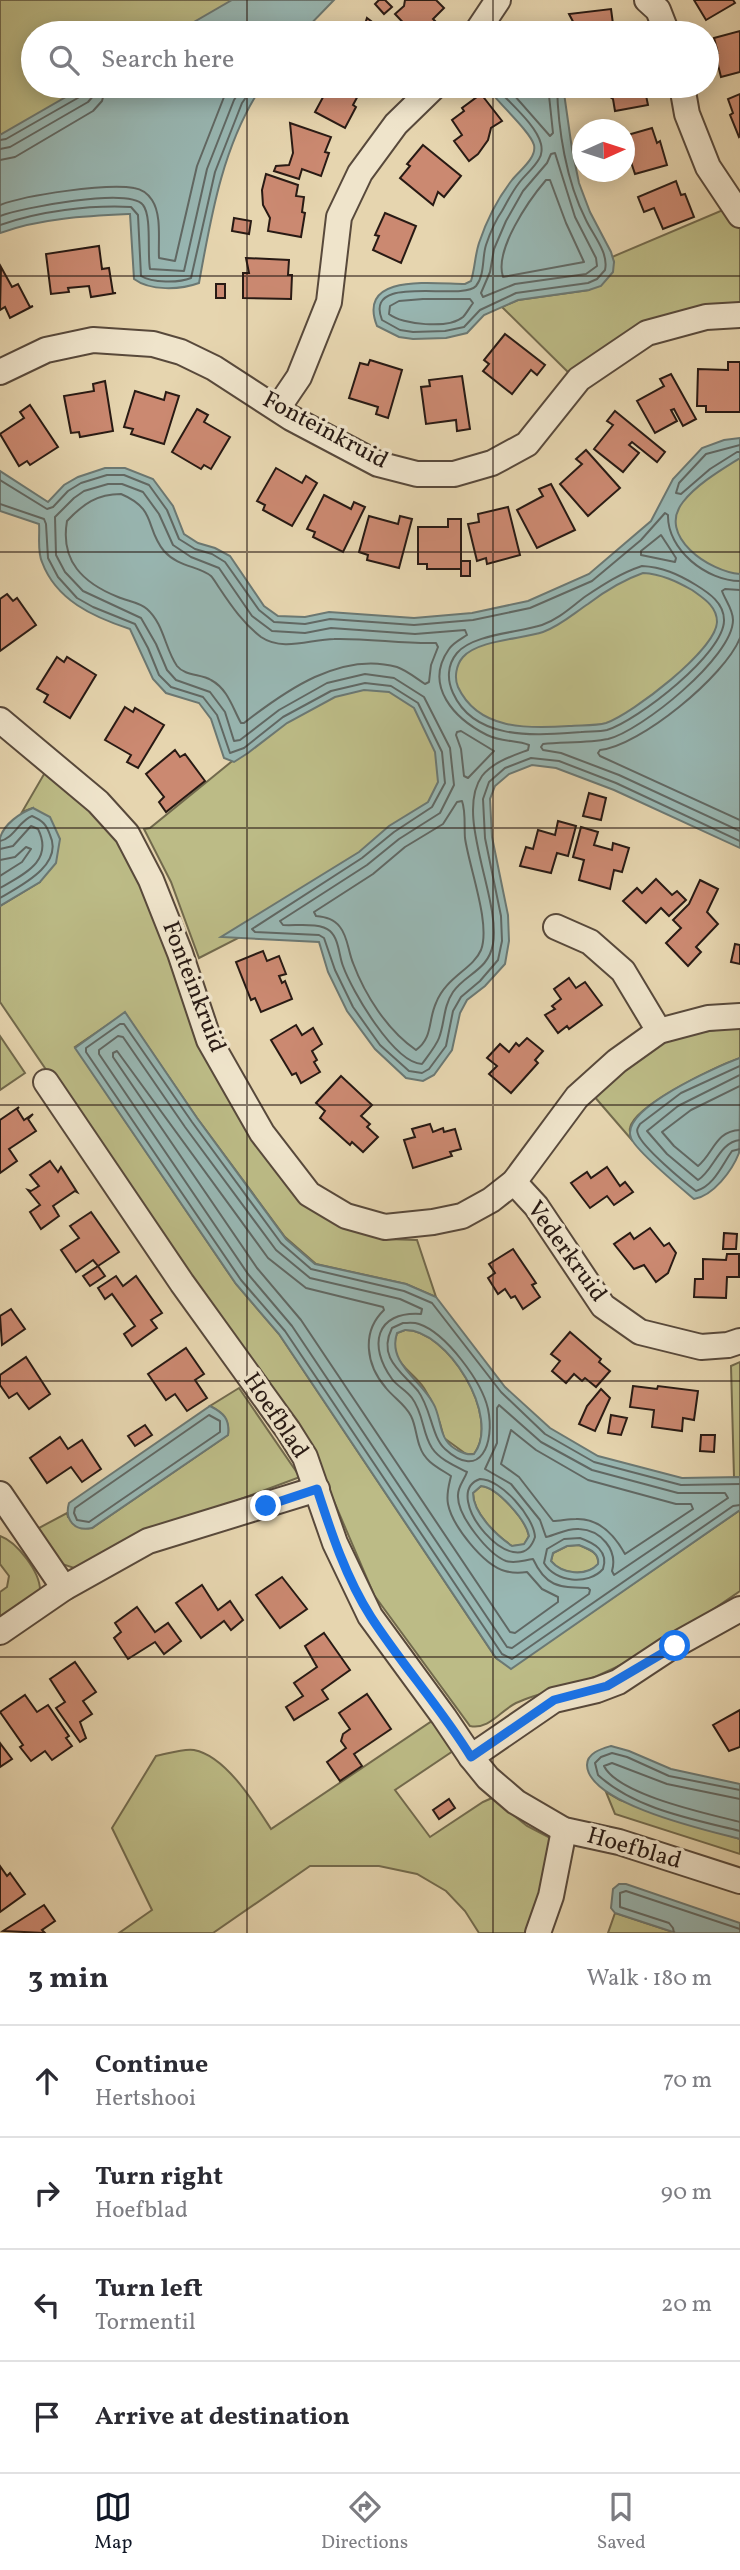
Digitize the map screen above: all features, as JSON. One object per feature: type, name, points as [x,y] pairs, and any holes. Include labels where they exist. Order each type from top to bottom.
[{"type":"street","points":[[484,21],[498,0]]},
{"type":"street","points":[[647,0],[658,10],[662,21]]},
{"type":"street","points":[[278,408],[299,377],[329,302],[339,217],[360,173],[396,124],[423,98]]},
{"type":"street","points":[[685,98],[708,167],[740,215]]},
{"type":"street","name":"Fonteinkruid","points":[[0,372],[46,350],[93,340],[153,344],[181,352],[214,368],[291,418],[378,464],[417,474],[454,474],[492,463],[527,444],[579,379],[648,333],[706,317],[740,315]]},
{"type":"street","name":"Fonteinkruid","points":[[0,720],[98,802],[127,834],[156,892],[209,1040],[262,1133],[309,1194],[346,1216],[385,1227],[462,1216],[491,1200],[514,1182],[577,1097],[617,1061],[660,1031],[708,1018],[740,1016]]},
{"type":"street","points":[[556,927],[590,942],[624,971],[660,1031]]},
{"type":"street","name":"Hoefblad","points":[[46,1082],[182,1283],[306,1457],[335,1543],[370,1616],[488,1778],[516,1802],[564,1830],[619,1842],[740,1881]]},
{"type":"street","name":"Vederkruid","points":[[514,1182],[536,1206],[603,1306],[640,1332],[701,1347],[728,1345],[740,1341]]},
{"type":"street","points":[[0,1632],[64,1588],[148,1541],[317,1489]]},
{"type":"street","points":[[3,1505],[64,1588]]},
{"type":"street","points":[[471,1757],[554,1700],[618,1682],[668,1649],[740,1609]]},
{"type":"street","points":[[538,1933],[551,1896],[564,1830]]},
{"type":"shaded area","points":[[0,0],[296,0],[262,21],[21,21],[21,98],[145,98],[0,193]]},
{"type":"shaded area","points":[[730,207],[740,222],[740,304],[572,376],[502,307],[518,300],[589,290],[614,262],[612,257]]},
{"type":"shaded area","points":[[740,448],[740,619],[604,742],[474,761],[439,835],[199,958],[171,882],[144,829],[150,828],[279,723],[356,652],[552,611],[642,549],[678,494]]},
{"type":"shaded area","points":[[47,769],[114,832],[154,912],[175,977],[220,1079],[340,1225],[385,1239],[417,1240],[436,1297],[406,1284],[316,1264],[285,1237],[197,1118],[125,1013],[75,1047],[236,1284],[279,1334],[496,1658],[511,1668],[740,1510],[740,1591],[635,1658],[587,1680],[516,1703],[489,1723],[470,1726],[374,1595],[324,1478],[0,1002],[0,906],[40,882],[33,808],[22,812]]},
{"type":"shaded area","points":[[740,1027],[740,1058],[678,1087],[646,1108],[630,1128],[631,1139],[593,1095],[635,1059],[664,1042],[691,1034]]},
{"type":"shaded area","points":[[0,1036],[25,1073],[0,1090]]},
{"type":"shaded area","points":[[405,1330],[421,1334],[437,1344],[453,1359],[466,1378],[476,1398],[481,1419],[481,1438],[474,1454],[466,1454],[444,1438],[428,1394],[398,1358],[395,1351],[397,1333]]},
{"type":"shaded area","points":[[740,1362],[740,1477],[734,1477],[731,1366]]},
{"type":"shaded area","points":[[239,1388],[300,1477],[147,1534],[74,1568],[62,1564],[37,1529],[67,1513],[68,1517],[92,1528],[228,1435],[225,1418],[210,1406]]},
{"type":"shaded area","points":[[481,1486],[495,1492],[517,1513],[529,1536],[524,1545],[512,1546],[481,1516],[473,1493]]},
{"type":"shaded area","points":[[0,1536],[13,1544],[26,1558],[36,1575],[40,1590],[0,1626],[0,1592],[7,1587],[9,1576],[0,1564]]},
{"type":"shaded area","points":[[579,1545],[597,1557],[598,1565],[593,1569],[567,1571],[551,1561],[553,1553],[567,1546]]},
{"type":"shaded area","points":[[432,1721],[453,1751],[395,1790],[430,1837],[492,1798],[527,1826],[558,1842],[529,1933],[479,1933],[465,1911],[446,1891],[417,1874],[379,1866],[310,1866],[213,1933],[119,1933],[152,1910],[112,1828],[156,1756],[180,1750],[194,1750],[206,1754],[239,1782],[271,1829]]},
{"type":"shaded area","points":[[606,1792],[620,1800],[740,1839],[740,1854],[615,1814]]},
{"type":"shaded area","points":[[615,1913],[676,1933],[608,1933]]},
{"type":"water","points":[[232,0],[334,0],[314,21],[196,21]]},
{"type":"water","points":[[64,98],[255,98],[237,132],[220,181],[199,283],[183,287],[148,286],[134,279],[130,214],[48,221],[0,233],[0,135]]},
{"type":"water","points":[[496,98],[565,98],[572,149],[572,182],[579,182],[590,212],[611,252],[613,272],[601,286],[589,290],[518,300],[484,315],[467,333],[446,338],[399,337],[377,326],[374,309],[378,297],[388,289],[418,283],[465,284],[471,281],[482,235],[497,202],[533,155],[534,145],[520,124]]},
{"type":"water","points":[[740,438],[740,458],[689,495],[676,515],[676,527],[681,539],[702,559],[715,567],[740,574],[740,848],[614,790],[556,768],[532,765],[509,774],[495,786],[490,799],[492,837],[508,915],[509,941],[505,964],[485,986],[467,1000],[460,1013],[452,1050],[434,1075],[423,1081],[406,1078],[375,1049],[347,1011],[328,972],[319,942],[221,937],[359,852],[389,826],[428,802],[438,782],[435,752],[414,708],[389,692],[364,690],[335,697],[287,723],[234,762],[224,758],[211,719],[199,703],[166,693],[153,679],[130,629],[90,613],[56,587],[40,558],[39,524],[0,511],[0,471],[48,502],[64,485],[78,477],[105,468],[125,468],[153,479],[173,506],[184,534],[230,556],[264,606],[278,616],[305,617],[329,612],[414,618],[472,613],[528,601],[589,574],[651,521],[673,479],[702,448],[724,440]],"holes":[[[643,573],[674,581],[705,599],[715,611],[717,622],[713,634],[688,664],[671,680],[618,717],[606,723],[588,725],[537,727],[506,724],[478,712],[458,687],[457,668],[470,651],[489,643],[549,629],[614,586]]]},
{"type":"water","points":[[33,808],[50,817],[60,839],[56,863],[40,882],[0,906],[0,838],[13,820]]},
{"type":"water","points":[[125,1012],[197,1118],[286,1239],[315,1264],[406,1284],[436,1297],[505,1387],[550,1428],[598,1456],[682,1478],[740,1477],[740,1510],[511,1669],[496,1658],[279,1334],[236,1284],[75,1048]],"holes":[[[405,1330],[421,1334],[437,1344],[453,1359],[466,1378],[476,1398],[481,1419],[481,1438],[474,1454],[463,1453],[448,1443],[433,1403],[401,1362],[395,1344],[397,1333]],[[481,1486],[488,1488],[510,1505],[527,1529],[529,1536],[524,1544],[512,1546],[499,1536],[481,1516],[473,1493]],[[579,1545],[589,1550],[597,1557],[598,1564],[581,1572],[561,1569],[551,1561],[553,1553],[567,1546]]]},
{"type":"water","points":[[740,1058],[739,1153],[721,1182],[708,1193],[694,1199],[641,1151],[631,1138],[631,1127],[640,1114],[654,1102],[693,1079]]},
{"type":"water","points":[[210,1406],[225,1417],[228,1435],[92,1528],[81,1528],[72,1523],[68,1515],[69,1503]]},
{"type":"water","points":[[611,1746],[671,1769],[740,1784],[740,1839],[652,1814],[607,1792],[593,1779],[587,1765],[589,1757]]},
{"type":"water","points":[[619,1884],[626,1884],[740,1923],[740,1933],[676,1933],[615,1913],[611,1908],[613,1889]]},
{"type":"building","points":[[379,0],[385,0],[392,7],[384,14],[375,4]]},
{"type":"building","points":[[405,0],[436,0],[444,8],[433,19],[435,21],[402,21],[395,14],[404,6]]},
{"type":"building","points":[[694,0],[733,0],[735,3],[706,20]]},
{"type":"building","points":[[611,9],[613,21],[573,21],[569,14]]},
{"type":"building","points":[[740,31],[740,72],[721,77],[719,37]]},
{"type":"building","points":[[740,94],[739,137],[730,115],[733,113],[728,99]]},
{"type":"building","points":[[323,98],[357,98],[353,105],[356,107],[345,128],[315,112]]},
{"type":"building","points":[[476,98],[484,98],[502,121],[491,128],[488,140],[469,161],[454,141],[462,135],[452,120],[464,111],[462,108]]},
{"type":"building","points":[[647,98],[648,105],[615,111],[613,99]]},
{"type":"building","points":[[290,123],[331,137],[321,176],[302,169],[299,179],[274,171],[276,166],[289,165],[293,153]]},
{"type":"building","points":[[652,128],[657,143],[660,141],[667,165],[635,174],[635,133]]},
{"type":"building","points":[[423,145],[461,176],[444,197],[438,192],[433,205],[400,178],[410,166],[407,164]]},
{"type":"building","points":[[266,174],[298,185],[296,196],[304,197],[302,212],[305,213],[301,237],[268,231],[270,218],[263,205],[262,190]]},
{"type":"building","points":[[676,181],[681,195],[685,194],[694,217],[663,229],[654,208],[644,212],[638,197]]},
{"type":"building","points":[[385,213],[416,226],[401,263],[373,250],[379,236],[375,235]]},
{"type":"building","points":[[234,218],[251,221],[249,234],[232,231]]},
{"type":"building","points":[[99,246],[102,269],[109,268],[113,293],[116,293],[91,297],[89,286],[68,288],[69,292],[51,294],[46,254]]},
{"type":"building","points":[[246,258],[289,260],[288,275],[292,275],[291,299],[243,298],[243,273],[249,273]]},
{"type":"building","points":[[1,267],[12,287],[18,284],[30,307],[33,306],[10,318],[5,307],[0,310]]},
{"type":"building","points":[[216,284],[225,284],[225,298],[216,298]]},
{"type":"building","points":[[505,334],[545,365],[537,375],[531,370],[512,394],[483,371],[489,364],[484,360]]},
{"type":"building","points":[[370,360],[402,370],[388,418],[376,414],[378,407],[349,398],[360,363],[368,365]]},
{"type":"building","points":[[728,362],[740,362],[740,412],[706,412],[706,406],[697,406],[698,369],[728,370]]},
{"type":"building","points":[[671,374],[696,419],[683,426],[674,409],[671,410],[677,421],[655,433],[637,401],[664,386],[660,379]]},
{"type":"building","points":[[462,376],[470,429],[457,431],[456,420],[426,424],[421,387],[430,386],[429,380]]},
{"type":"building","points":[[105,381],[113,431],[80,437],[79,432],[71,433],[64,396],[94,391],[93,384]]},
{"type":"building","points":[[135,391],[164,400],[166,392],[179,396],[164,444],[131,434],[133,429],[124,427]]},
{"type":"building","points":[[30,405],[58,447],[30,465],[27,461],[19,466],[0,434],[24,418],[20,412]]},
{"type":"building","points":[[197,409],[208,415],[204,422],[230,437],[211,469],[204,465],[201,469],[172,452]]},
{"type":"building","points":[[615,411],[665,452],[657,462],[632,442],[629,445],[639,453],[623,472],[594,449],[613,425],[607,421]]},
{"type":"building","points":[[586,450],[620,488],[588,516],[560,484],[582,464],[576,459]]},
{"type":"building","points":[[276,468],[302,483],[306,476],[317,483],[292,526],[263,510],[265,505],[257,501]]},
{"type":"building","points":[[551,484],[575,530],[537,548],[517,510],[543,496],[539,489]]},
{"type":"building","points":[[324,495],[351,509],[354,502],[365,507],[343,552],[313,537],[315,532],[307,529]]},
{"type":"building","points":[[508,507],[520,555],[487,564],[486,558],[477,561],[468,524],[479,522],[478,514]]},
{"type":"building","points":[[369,516],[398,524],[400,516],[412,519],[399,568],[367,560],[368,555],[359,552]]},
{"type":"building","points":[[448,519],[461,519],[461,569],[427,569],[427,564],[418,564],[418,527],[448,527]]},
{"type":"building","points":[[461,561],[470,561],[470,576],[461,576]]},
{"type":"building","points":[[7,594],[13,601],[17,598],[36,625],[0,651],[0,599]]},
{"type":"building","points":[[57,657],[64,662],[67,657],[96,675],[70,718],[44,702],[48,695],[37,689]]},
{"type":"building","points":[[125,707],[133,712],[135,708],[164,725],[138,768],[127,762],[131,755],[105,740]]},
{"type":"building","points":[[175,750],[180,757],[185,754],[205,781],[166,812],[159,802],[164,797],[146,774]]},
{"type":"building","points":[[589,793],[606,798],[601,820],[583,816]]},
{"type":"building","points":[[558,821],[576,826],[568,856],[557,853],[551,873],[520,866],[526,847],[533,849],[538,830],[555,835]]},
{"type":"building","points":[[581,827],[598,832],[594,845],[612,850],[613,843],[629,848],[622,872],[614,870],[610,889],[579,880],[584,860],[573,857]]},
{"type":"building","points":[[656,879],[672,895],[677,891],[686,900],[669,916],[661,908],[646,923],[623,901],[637,888],[642,893]]},
{"type":"building","points":[[700,880],[718,889],[707,912],[718,924],[696,947],[701,952],[688,966],[666,943],[681,928],[673,920],[689,904]]},
{"type":"building","points":[[735,944],[740,945],[740,964],[731,962]]},
{"type":"building","points":[[263,951],[267,961],[279,956],[286,974],[279,976],[282,983],[285,981],[292,999],[261,1012],[255,998],[251,1000],[236,962]]},
{"type":"building","points":[[569,978],[576,988],[585,982],[602,1005],[569,1029],[567,1026],[558,1033],[545,1015],[555,1009],[552,1006],[561,999],[554,989]]},
{"type":"building","points":[[296,1025],[302,1035],[313,1028],[322,1044],[312,1051],[320,1072],[301,1083],[296,1073],[292,1075],[271,1040]]},
{"type":"building","points":[[527,1038],[543,1051],[535,1060],[538,1063],[511,1093],[489,1074],[497,1066],[487,1058],[500,1044],[509,1052],[516,1043],[519,1046]]},
{"type":"building","points":[[341,1076],[372,1105],[361,1116],[370,1124],[367,1127],[378,1137],[363,1152],[352,1142],[350,1145],[320,1118],[325,1111],[316,1103]]},
{"type":"building","points":[[19,1107],[17,1109],[24,1120],[33,1114],[28,1119],[36,1131],[9,1149],[17,1161],[0,1173],[0,1120]]},
{"type":"building","points":[[430,1124],[433,1132],[443,1128],[444,1132],[455,1129],[461,1149],[450,1152],[452,1156],[413,1168],[404,1140],[415,1137],[412,1129]]},
{"type":"building","points":[[50,1161],[58,1172],[61,1167],[77,1192],[53,1206],[59,1216],[41,1229],[30,1212],[40,1205],[28,1190],[39,1186],[30,1175]]},
{"type":"building","points":[[607,1167],[620,1186],[625,1182],[633,1192],[614,1205],[607,1196],[590,1208],[571,1183],[587,1172],[591,1178]]},
{"type":"building","points":[[91,1212],[119,1252],[98,1266],[93,1260],[76,1272],[61,1250],[79,1238],[70,1226]]},
{"type":"building","points":[[650,1228],[664,1246],[669,1243],[676,1253],[668,1273],[656,1282],[644,1265],[634,1269],[614,1244],[630,1233],[634,1239]]},
{"type":"building","points":[[724,1233],[737,1234],[736,1249],[723,1249]]},
{"type":"building","points":[[513,1249],[536,1283],[532,1285],[540,1297],[523,1309],[515,1296],[511,1298],[505,1289],[498,1294],[488,1278],[495,1273],[489,1264]]},
{"type":"building","points":[[727,1254],[739,1254],[739,1277],[727,1277],[726,1298],[694,1297],[695,1279],[703,1279],[703,1259],[726,1260]]},
{"type":"building","points":[[98,1266],[105,1276],[90,1286],[83,1276]]},
{"type":"building","points":[[116,1276],[123,1286],[136,1276],[162,1313],[151,1320],[157,1328],[132,1346],[124,1334],[135,1326],[112,1294],[105,1299],[98,1288]]},
{"type":"building","points":[[11,1309],[25,1329],[2,1345],[0,1316]]},
{"type":"building","points":[[570,1332],[601,1359],[599,1362],[610,1371],[596,1387],[585,1378],[582,1381],[574,1374],[566,1383],[552,1371],[560,1361],[551,1354]]},
{"type":"building","points":[[186,1348],[204,1374],[195,1380],[207,1398],[187,1411],[175,1394],[166,1400],[148,1374]]},
{"type":"building","points":[[26,1357],[50,1394],[29,1409],[17,1393],[9,1398],[0,1385],[0,1375]]},
{"type":"building","points":[[633,1386],[698,1391],[694,1420],[683,1418],[682,1431],[652,1427],[654,1410],[630,1407]]},
{"type":"building","points":[[601,1389],[610,1398],[595,1431],[579,1424],[587,1406]]},
{"type":"building","points":[[611,1415],[627,1418],[621,1435],[608,1433]]},
{"type":"building","points":[[145,1425],[152,1435],[135,1446],[128,1436]]},
{"type":"building","points":[[701,1435],[715,1435],[714,1452],[700,1451]]},
{"type":"building","points":[[60,1437],[68,1449],[82,1440],[101,1469],[82,1482],[71,1467],[47,1483],[30,1458]]},
{"type":"building","points":[[282,1577],[307,1609],[280,1628],[256,1595]]},
{"type":"building","points":[[202,1585],[218,1610],[230,1601],[243,1620],[231,1630],[224,1621],[201,1638],[176,1603]]},
{"type":"building","points":[[137,1607],[155,1632],[168,1623],[181,1641],[164,1654],[155,1642],[128,1659],[114,1638],[121,1632],[115,1623]]},
{"type":"building","points":[[324,1633],[350,1670],[322,1690],[328,1699],[294,1720],[286,1707],[303,1696],[294,1683],[317,1667],[305,1646]]},
{"type":"building","points":[[75,1662],[96,1692],[83,1701],[92,1714],[80,1722],[86,1738],[80,1742],[56,1708],[65,1702],[50,1679]]},
{"type":"building","points":[[367,1694],[391,1729],[354,1754],[362,1766],[340,1781],[327,1762],[346,1748],[341,1741],[343,1734],[350,1729],[339,1713]]},
{"type":"building","points":[[25,1695],[37,1712],[48,1705],[69,1736],[66,1738],[72,1746],[52,1760],[45,1751],[31,1761],[0,1712]]},
{"type":"building","points":[[740,1710],[740,1747],[729,1751],[713,1725]]},
{"type":"building","points":[[0,1743],[12,1759],[0,1767]]},
{"type":"building","points":[[449,1799],[455,1808],[439,1819],[433,1810]]},
{"type":"building","points":[[0,1866],[7,1876],[10,1873],[25,1894],[0,1912]]},
{"type":"building","points":[[44,1905],[55,1921],[42,1930],[45,1933],[3,1931]]},
{"type":"route","points":[[266,1506],[317,1489],[335,1543],[370,1616],[471,1757],[554,1700],[618,1682],[675,1646]]}]
